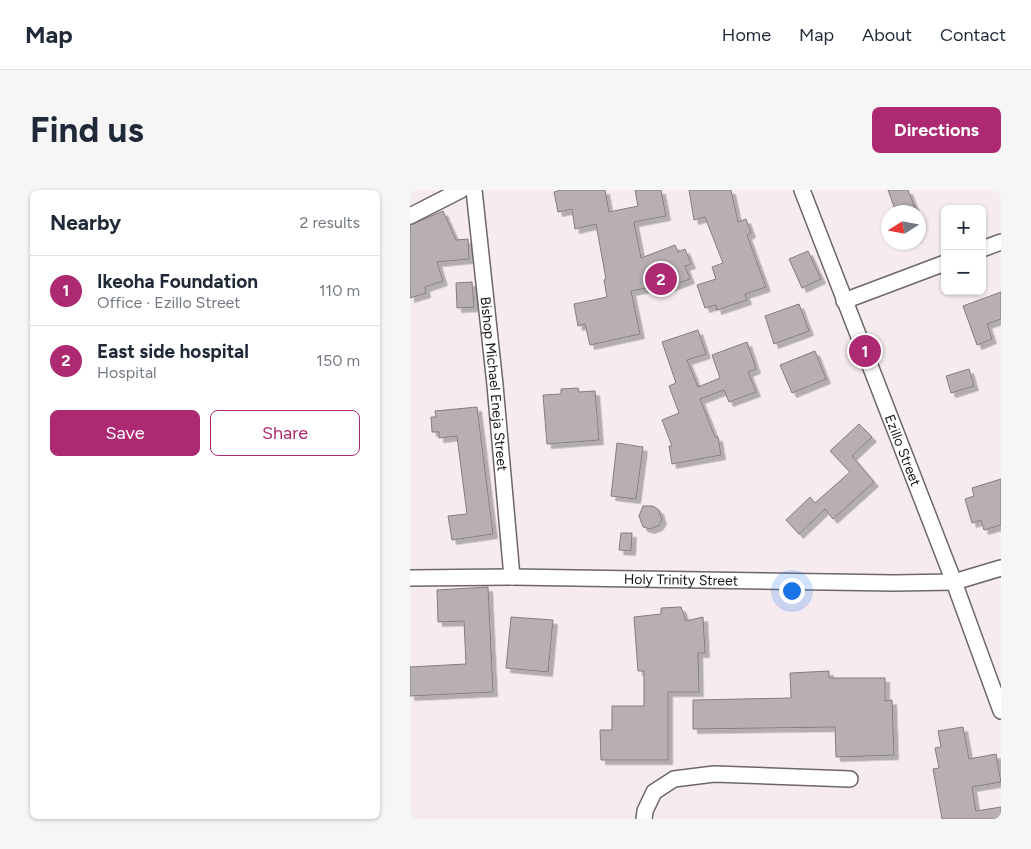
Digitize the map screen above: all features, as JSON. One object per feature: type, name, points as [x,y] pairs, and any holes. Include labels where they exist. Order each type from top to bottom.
[{"type":"street","points":[[410,216],[461,190]]},
{"type":"street","name":"Bishop Michael Eneja Street","points":[[474,190],[495,385],[512,577]]},
{"type":"street","name":"Ezillo Street","points":[[802,190],[954,582],[1001,711]]},
{"type":"street","points":[[986,248],[1001,242]]},
{"type":"street","points":[[844,301],[941,265]]},
{"type":"street","name":"Holy Trinity Street","points":[[410,578],[512,577],[894,583],[954,582],[1001,568]]},
{"type":"street","points":[[644,819],[645,811],[654,792],[674,779],[714,774],[850,779]]},
{"type":"building","points":[[561,190],[605,190],[609,212],[638,206],[635,190],[661,190],[666,216],[634,222],[641,258],[675,245],[678,252],[685,249],[691,264],[685,266],[690,279],[658,291],[656,286],[631,291],[640,334],[590,345],[585,324],[578,326],[574,304],[607,297],[604,280],[606,279],[596,224],[575,229],[572,209],[558,212],[554,192]]},
{"type":"building","points":[[689,190],[731,190],[738,222],[746,219],[751,233],[747,235],[766,287],[745,294],[747,300],[717,310],[716,305],[705,308],[697,285],[716,279],[712,267],[723,263],[705,217],[694,220]]},
{"type":"building","points":[[888,190],[908,190],[914,205],[893,205]]},
{"type":"building","points":[[443,211],[456,240],[468,239],[469,259],[437,262],[443,281],[425,287],[426,293],[410,298],[410,225]]},
{"type":"building","points":[[808,251],[821,279],[802,288],[789,259]]},
{"type":"building","points":[[472,282],[474,307],[457,308],[456,283]]},
{"type":"building","points":[[1001,292],[1001,319],[987,324],[992,339],[977,345],[963,306]]},
{"type":"building","points":[[799,304],[809,331],[774,344],[765,316]]},
{"type":"building","points":[[698,330],[706,354],[687,360],[698,387],[720,378],[712,355],[747,342],[756,369],[748,372],[756,392],[729,402],[724,390],[700,399],[715,437],[718,437],[721,455],[672,464],[669,446],[672,446],[662,420],[679,413],[669,386],[676,383],[662,342]]},
{"type":"building","points":[[815,351],[826,379],[792,393],[780,365]]},
{"type":"building","points":[[969,369],[974,386],[951,393],[946,376]]},
{"type":"building","points":[[578,388],[579,392],[595,391],[599,440],[547,444],[543,395],[561,394],[561,389]]},
{"type":"building","points":[[477,407],[493,534],[452,540],[448,516],[467,514],[457,436],[439,438],[439,432],[432,432],[431,417],[436,417],[435,411]]},
{"type":"building","points":[[859,424],[872,437],[852,456],[874,482],[833,519],[825,509],[799,534],[786,520],[810,497],[815,503],[850,472],[830,451]]},
{"type":"building","points":[[617,443],[643,447],[636,499],[611,496]]},
{"type":"building","points":[[1001,479],[1001,525],[984,530],[981,520],[972,523],[965,499],[974,496],[972,488]]},
{"type":"building","points":[[643,506],[653,506],[659,510],[662,520],[658,526],[650,529],[643,527],[639,516]]},
{"type":"building","points":[[621,533],[632,533],[631,551],[619,550]]},
{"type":"building","points":[[488,587],[493,692],[410,696],[410,667],[466,664],[464,621],[438,622],[437,590]]},
{"type":"building","points":[[681,607],[686,621],[703,617],[705,653],[698,653],[699,692],[668,692],[668,760],[601,760],[600,730],[612,730],[612,706],[644,706],[644,671],[638,671],[634,617],[661,614],[661,608]]},
{"type":"building","points":[[511,617],[553,620],[548,672],[506,668]]},
{"type":"building","points":[[829,671],[829,678],[885,678],[885,701],[892,700],[894,755],[836,757],[835,727],[693,729],[693,700],[791,698],[790,673]]},
{"type":"building","points":[[963,727],[969,759],[996,754],[1001,782],[972,787],[976,811],[1001,807],[1001,819],[942,819],[933,769],[939,768],[935,748],[941,747],[938,731]]},
{"type":"place","name":"East side hospital","points":[[661,279]]},
{"type":"place","name":"Ikeoha Foundation","points":[[865,351]]}]
